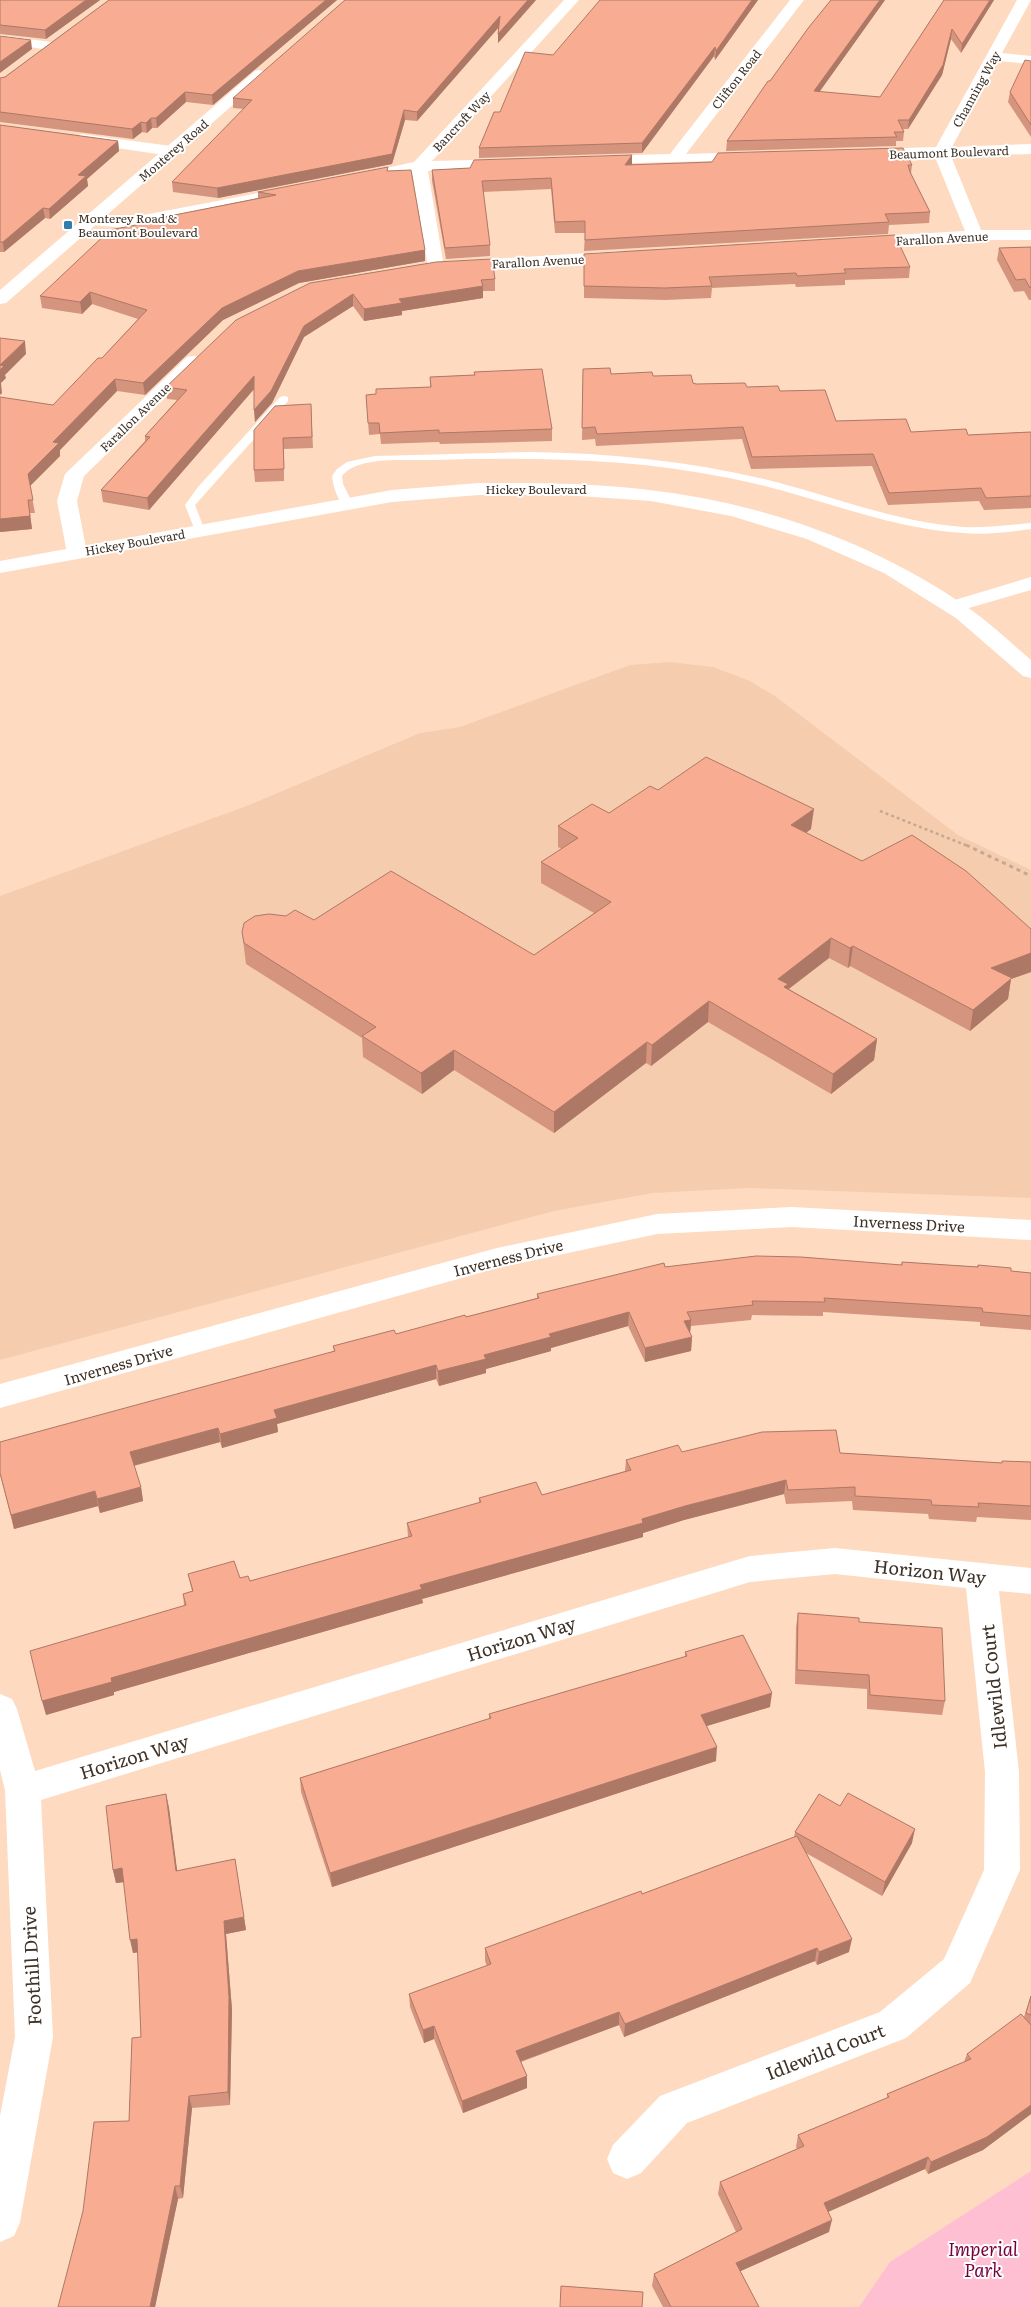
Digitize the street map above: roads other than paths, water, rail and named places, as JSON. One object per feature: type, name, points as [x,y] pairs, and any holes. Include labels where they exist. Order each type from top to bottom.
[{"type":"street","name":"Bancroft Way","points":[[419,166],[572,0]]},
{"type":"street","name":"Clifton Road","points":[[675,158],[797,0]]},
{"type":"street","name":"Channing Way","points":[[941,152],[1024,0]]},
{"type":"street","points":[[0,39],[54,43],[36,56]]},
{"type":"street","points":[[994,56],[1031,60]]},
{"type":"street","name":"Monterey Road","points":[[0,299],[273,63]]},
{"type":"street","points":[[66,137],[171,151]]},
{"type":"street","name":"Beaumont Boulevard","points":[[853,154],[1031,149]]},
{"type":"street","points":[[941,152],[974,235]]},
{"type":"street","points":[[577,162],[764,156]]},
{"type":"street","points":[[351,180],[419,166],[528,163]]},
{"type":"street","points":[[419,166],[436,267]]},
{"type":"street","points":[[92,220],[128,223],[312,187]]},
{"type":"street","name":"Farallon Avenue","points":[[845,243],[974,235],[1031,235]]},
{"type":"street","name":"Farallon Avenue","points":[[418,270],[436,267],[636,256]]},
{"type":"street","name":"Farallon Avenue","points":[[77,553],[67,501],[76,474],[202,352]]},
{"type":"street","name":"Hickey Boulevard","points":[[0,567],[348,504],[442,491],[537,488],[587,489],[683,500],[738,512],[820,537],[866,555],[912,579],[955,606],[995,637],[1031,671]]},
{"type":"street","points":[[955,606],[1031,583]]},
{"type":"street","name":"Inverness Drive","points":[[0,1396],[498,1258],[657,1224],[792,1217],[1031,1230]]},
{"type":"street","name":"Horizon Way","points":[[23,1790],[750,1569],[835,1561],[1031,1581]]},
{"type":"street","name":"Idlewild Court","points":[[627,2159],[674,2109],[893,2025],[957,1971],[1002,1870],[1002,1772],[981,1577]]},
{"type":"street","name":"Foothill Drive","points":[[0,1709],[23,1790],[34,2037],[0,2222]]},
{"type":"lane","points":[[200,531],[190,505],[202,489],[284,399]]},
{"type":"lane","points":[[348,504],[338,484],[337,476],[341,468],[360,461],[381,458],[517,455],[606,457],[679,466],[775,485],[902,522],[954,530],[1002,531],[1031,526]]},
{"type":"place","name":"Monterey Road & Beaumont Boulevard","points":[[68,225]]},
{"type":"park label","name":"Imperial Park","points":[[983,2258]]}]
